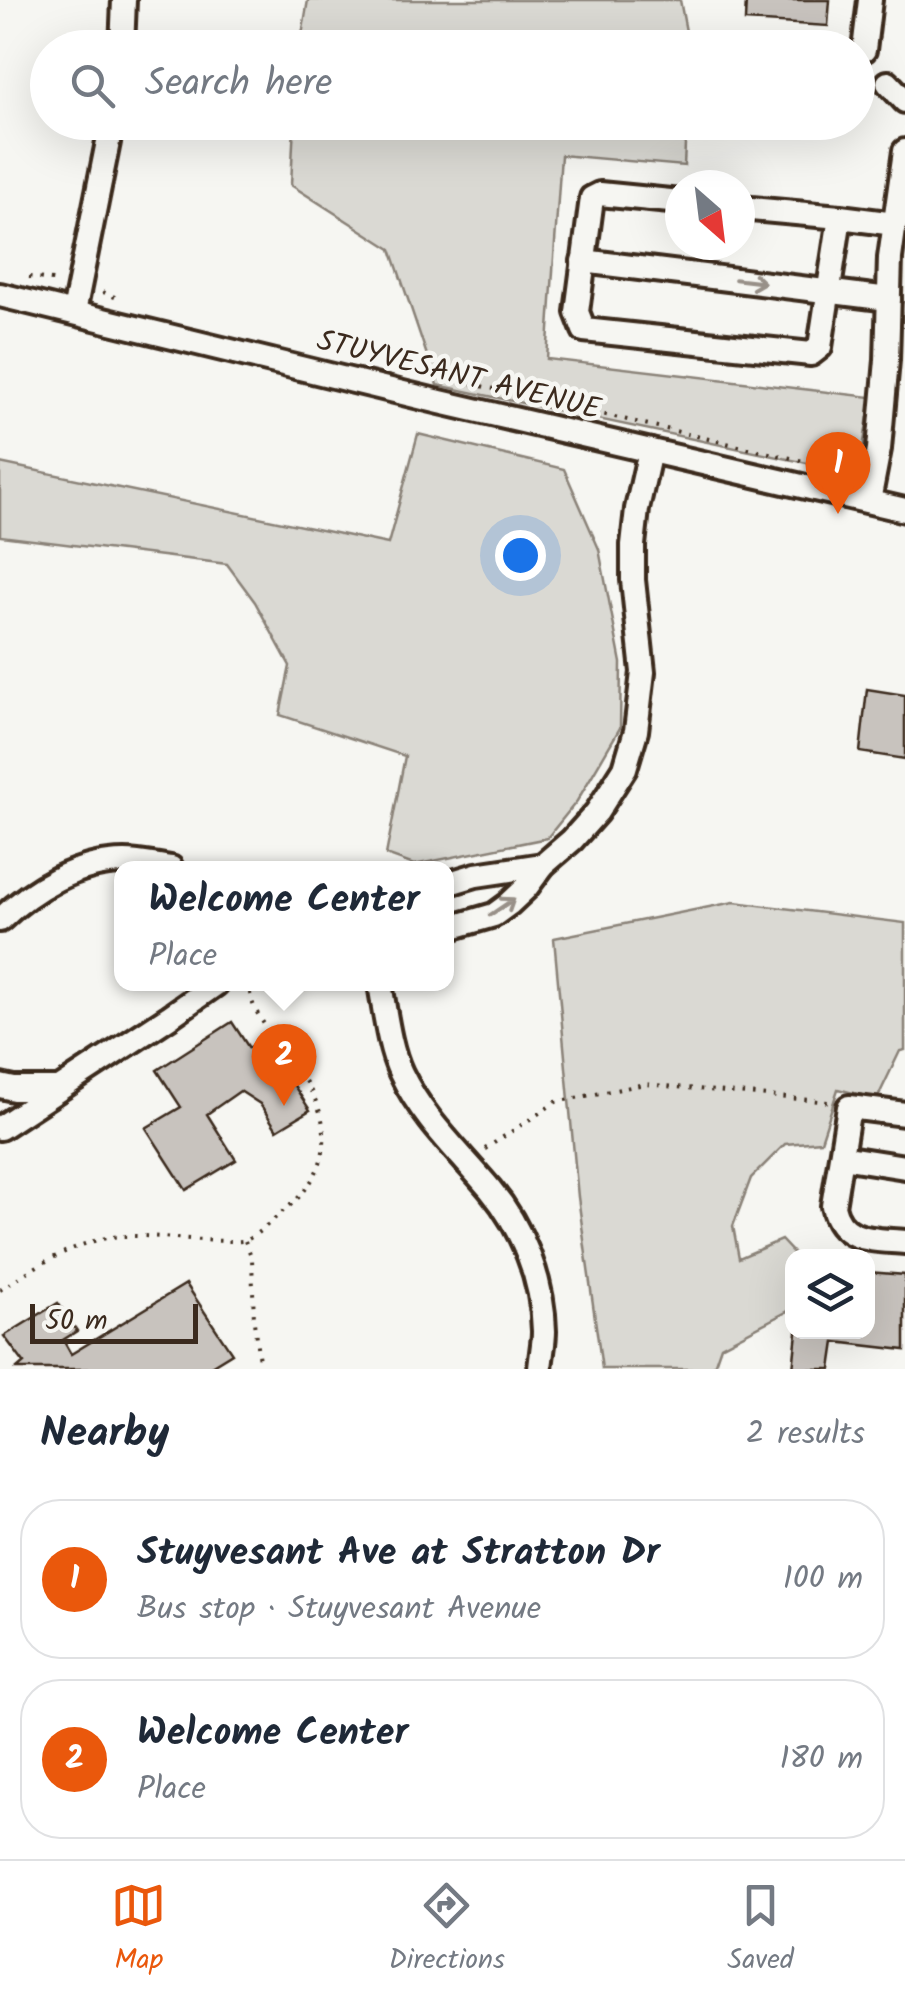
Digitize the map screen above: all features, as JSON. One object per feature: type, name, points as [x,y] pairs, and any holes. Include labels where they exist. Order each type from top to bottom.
[{"type":"street","points":[[123,30],[124,0]]},
{"type":"street","points":[[866,30],[870,0]]},
{"type":"street","points":[[888,83],[905,102]]},
{"type":"street","points":[[74,312],[108,140]]},
{"type":"street","points":[[869,501],[896,338],[889,299],[890,258],[905,151]]},
{"type":"street","points":[[665,200],[600,194],[592,198],[577,312],[584,330],[811,354],[820,347],[840,217]]},
{"type":"street","points":[[755,209],[895,224]]},
{"type":"street","points":[[584,261],[889,299]]},
{"type":"street","name":"STUYVESANT AVENUE","points":[[0,295],[905,510]]},
{"type":"street","points":[[454,926],[494,915],[526,888],[612,792],[625,768],[636,730],[643,672],[633,545],[636,509],[650,451]]},
{"type":"street","points":[[0,920],[47,883],[114,863]]},
{"type":"street","points":[[454,882],[543,865]]},
{"type":"street","points":[[0,1128],[206,991]]},
{"type":"street","points":[[382,991],[399,1070],[436,1130],[490,1190],[526,1245],[544,1330],[540,1369]]},
{"type":"street","points":[[0,1086],[58,1090]]},
{"type":"street","points":[[905,1114],[849,1107],[833,1206],[844,1228],[858,1237],[905,1242]]},
{"type":"street","points":[[841,1157],[905,1167]]},
{"type":"path","points":[[16,275],[80,284],[134,304]]},
{"type":"path","points":[[447,378],[859,474],[875,471]]},
{"type":"path","points":[[0,1290],[31,1268],[74,1248],[120,1236],[245,1240],[300,1198],[322,1162],[325,1128],[301,1072],[262,1020],[249,991]]},
{"type":"path","points":[[464,1163],[556,1102],[645,1084],[824,1101],[849,1107]]},
{"type":"path","points":[[245,1240],[252,1258],[260,1369]]},
{"type":"shaded area","points":[[308,0],[680,0],[686,30],[303,30]]},
{"type":"shaded area","points":[[293,140],[685,140],[684,166],[561,155],[547,359],[871,397],[859,474],[437,385],[391,249],[291,185]]},
{"type":"shaded area","points":[[418,434],[564,469],[599,549],[621,663],[620,728],[577,801],[547,838],[434,861],[403,861],[386,855],[405,756],[280,715],[290,666],[255,602],[227,564],[0,536],[0,463],[388,544]]},
{"type":"shaded area","points":[[734,902],[905,923],[905,1050],[900,1051],[877,1099],[838,1089],[821,1141],[785,1144],[751,1178],[733,1226],[739,1258],[781,1240],[789,1249],[785,1249],[785,1313],[721,1346],[713,1369],[602,1369],[578,1197],[554,938]]},
{"type":"building","points":[[746,0],[830,0],[828,26],[745,21]]},
{"type":"building","points":[[867,689],[905,695],[905,759],[860,752]]},
{"type":"building","points":[[232,1022],[249,1048],[263,1038],[310,1110],[277,1130],[260,1104],[240,1091],[207,1114],[236,1160],[186,1190],[146,1128],[181,1107],[157,1070]]},
{"type":"building","points":[[875,1273],[905,1275],[905,1350],[835,1342],[831,1369],[793,1369],[796,1339],[875,1339]]},
{"type":"building","points":[[186,1284],[232,1353],[206,1369],[17,1369],[24,1363],[4,1336],[58,1303],[77,1331],[63,1340],[71,1354]]},
{"type":"place","name":"Stuyvesant Ave at Stratton Dr","points":[[838,514]]},
{"type":"place","name":"Welcome Center","points":[[284,1106]]}]
